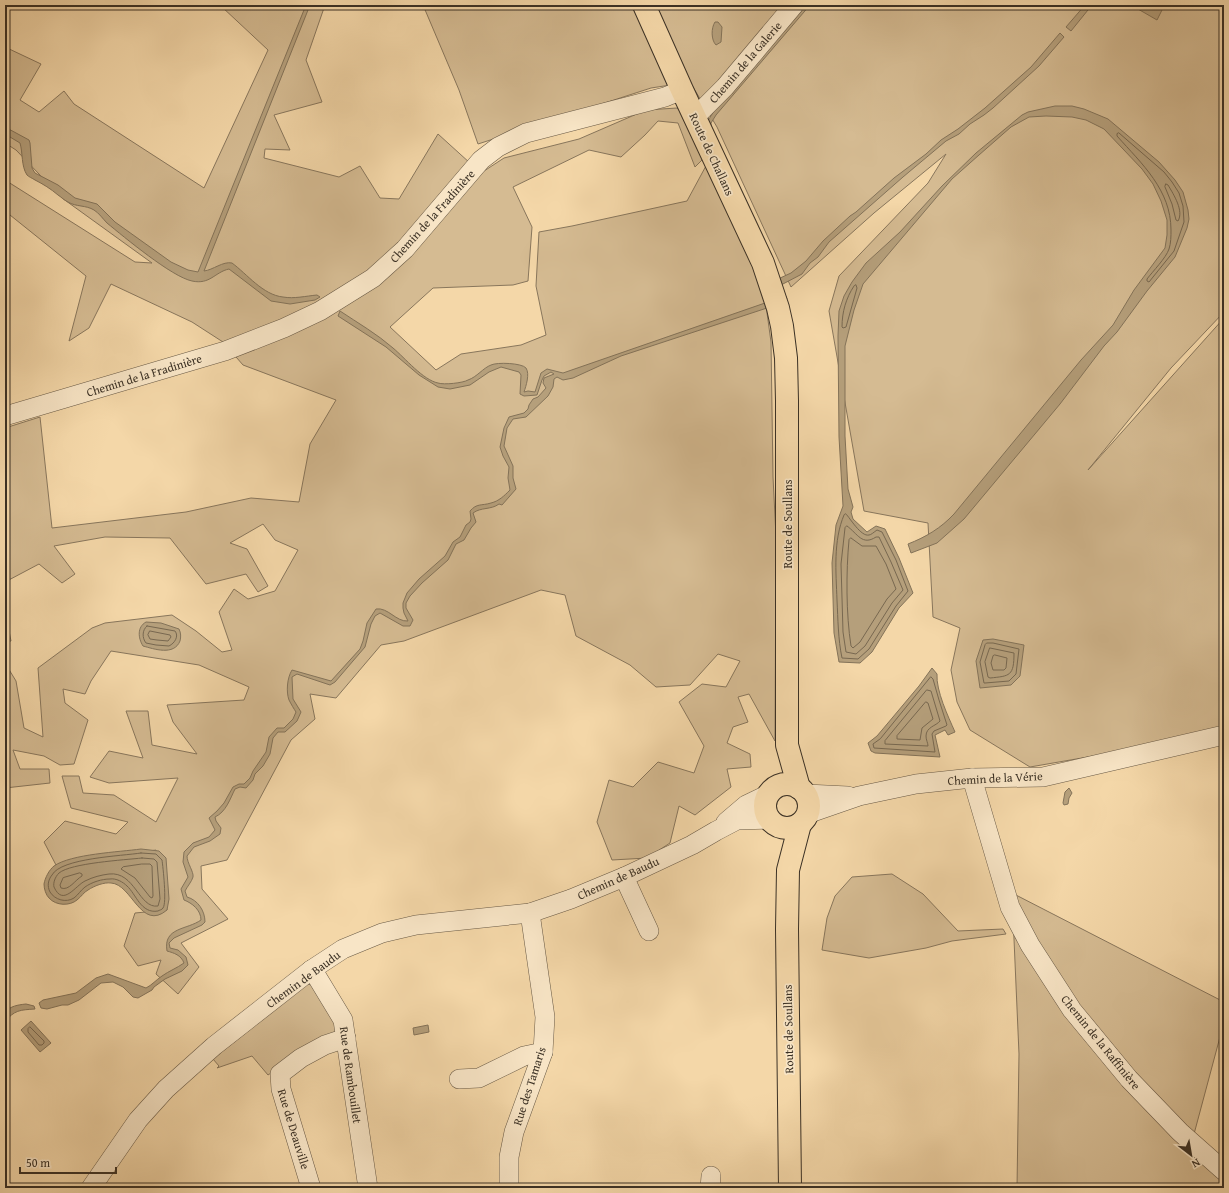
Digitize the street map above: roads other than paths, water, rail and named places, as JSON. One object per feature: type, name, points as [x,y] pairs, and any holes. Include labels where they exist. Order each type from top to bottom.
[{"type":"main road","name":"Route de Challans","points":[[644,5],[763,264],[777,304]]},
{"type":"main road","name":"Route de Soullans","points":[[777,304],[782,326],[786,358],[787,745],[803,805],[788,870],[787,929],[790,1188]]},
{"type":"main road","name":"Route de Soullans","points":[[771,792],[787,745]]},
{"type":"main road","points":[[786,784],[792,784],[803,805],[794,827],[786,828],[772,821],[765,807],[766,800],[771,792],[779,786],[786,784]]},
{"type":"main road","name":"Route de Soullans","points":[[772,821],[788,870]]},
{"type":"street","name":"Chemin de la Galerie","points":[[694,115],[700,112],[725,87],[794,5]]},
{"type":"street","name":"Chemin de la Fradinière","points":[[5,416],[225,351],[284,328],[320,311],[373,278],[405,249],[481,160],[498,147],[526,133],[664,97],[682,90]]},
{"type":"street","name":"Chemin de la Vérie","points":[[803,805],[859,796],[916,784],[972,778],[1043,776],[1224,735]]},
{"type":"street","name":"Chemin de la Raffinière","points":[[972,778],[1010,907],[1030,945],[1072,1010],[1129,1079],[1180,1132],[1224,1171]]},
{"type":"street","name":"Chemin de Baudu","points":[[716,831],[746,805],[771,792]]},
{"type":"street","name":"Chemin de Baudu","points":[[91,1188],[138,1120],[166,1089],[214,1046],[311,970],[343,949],[382,933],[416,925],[530,913],[571,899],[624,877],[692,845],[737,820],[772,821]]},
{"type":"street","points":[[624,877],[649,930]]},
{"type":"street","name":"Rue des Tamaris","points":[[509,1188],[510,1157],[514,1132],[543,1052],[545,1017],[530,913]]},
{"type":"street","name":"Rue de Rambouillet","points":[[311,970],[343,1020],[368,1188]]},
{"type":"street","name":"Rue de Deauville","points":[[312,1188],[281,1089],[280,1074],[301,1058],[325,1045],[346,1038]]},
{"type":"street","points":[[459,1079],[479,1078],[524,1056],[543,1052]]},
{"type":"water","points":[[306,5],[310,5],[204,271],[225,263],[232,263],[269,292],[287,298],[317,295],[320,297],[315,300],[290,304],[271,301],[229,269],[208,280],[198,282],[183,278],[161,265],[136,246],[107,223],[94,210],[68,202],[28,176],[24,168],[20,143],[5,134],[5,127],[29,140],[32,168],[35,173],[58,185],[75,198],[97,204],[115,222],[171,262],[188,270],[198,272]]},
{"type":"water","points":[[805,5],[810,5],[716,115],[711,123],[711,128],[778,279],[791,273],[806,261],[823,241],[894,178],[926,154],[941,140],[985,108],[1031,67],[1060,33],[1064,37],[1039,66],[993,108],[970,124],[959,134],[946,141],[903,177],[829,242],[818,257],[810,263],[802,274],[781,285],[787,299],[784,301],[707,122],[718,105]]},
{"type":"water","points":[[1085,5],[1092,5],[1071,31],[1066,27]]},
{"type":"water","points":[[1131,5],[1164,5],[1164,6],[1157,20]]},
{"type":"water","points":[[715,22],[718,22],[722,27],[721,42],[716,45],[712,34]]},
{"type":"water","points":[[1055,106],[1072,106],[1084,109],[1108,119],[1159,162],[1175,180],[1183,192],[1189,219],[1187,228],[1175,257],[1060,404],[964,519],[937,543],[911,553],[908,544],[933,532],[954,514],[1081,360],[1113,325],[1134,290],[1165,248],[1167,220],[1161,201],[1153,184],[1142,169],[1104,129],[1086,120],[1072,117],[1029,117],[1011,127],[952,179],[863,284],[854,310],[845,346],[845,436],[848,489],[853,507],[851,512],[853,519],[867,532],[876,526],[885,529],[899,558],[913,593],[899,608],[872,652],[860,663],[839,662],[834,633],[832,563],[836,525],[843,506],[839,437],[838,336],[839,311],[844,296],[866,263],[900,232],[942,186],[976,153],[1022,115],[1028,112]]},
{"type":"water","points":[[765,303],[767,308],[621,356],[573,378],[563,380],[557,377],[554,379],[553,387],[548,396],[526,417],[513,419],[507,428],[504,446],[513,466],[513,478],[516,489],[502,505],[499,504],[473,513],[476,522],[464,540],[456,544],[448,560],[422,583],[410,596],[406,603],[406,608],[413,620],[410,626],[403,626],[380,613],[375,616],[371,624],[365,647],[335,682],[330,685],[297,674],[292,677],[293,699],[301,712],[297,721],[285,732],[278,732],[273,738],[270,754],[263,766],[255,774],[253,780],[246,788],[240,787],[235,789],[225,809],[215,817],[221,828],[220,834],[210,841],[194,847],[187,856],[193,877],[185,891],[187,897],[191,898],[200,906],[204,914],[205,922],[202,925],[174,938],[169,943],[170,948],[178,950],[186,957],[188,965],[182,971],[165,979],[152,990],[138,998],[133,997],[123,987],[113,982],[101,983],[79,1000],[68,1005],[47,1009],[41,1008],[39,1003],[43,1000],[76,993],[96,978],[108,974],[146,988],[165,974],[184,963],[179,956],[167,951],[169,937],[177,930],[201,920],[201,916],[196,907],[184,900],[181,889],[188,877],[183,862],[184,852],[193,843],[209,837],[215,830],[209,818],[224,803],[233,787],[239,784],[244,784],[250,778],[266,752],[269,737],[277,728],[284,728],[293,719],[296,712],[289,700],[287,689],[292,670],[331,681],[360,649],[367,623],[376,609],[384,610],[404,621],[408,621],[403,608],[403,603],[407,593],[419,579],[445,556],[453,542],[460,537],[466,525],[470,522],[470,511],[477,506],[496,501],[510,490],[508,478],[509,467],[500,447],[504,428],[509,417],[524,413],[528,409],[533,399],[538,397],[546,388],[543,383],[544,378],[554,374],[551,372],[544,376],[537,395],[524,396],[520,394],[521,375],[519,372],[501,367],[489,372],[470,385],[450,389],[438,387],[419,375],[386,347],[338,316],[340,311],[380,338],[426,378],[432,381],[445,384],[462,382],[471,379],[491,365],[515,364],[524,366],[528,373],[524,392],[535,392],[541,373],[547,369],[563,373]]},
{"type":"water","points":[[146,622],[161,623],[179,629],[181,638],[177,646],[173,649],[163,650],[143,646],[139,633],[141,627]]},
{"type":"water","points":[[993,639],[1024,645],[1020,676],[1011,685],[980,688],[976,661],[983,640]]},
{"type":"water","points":[[932,668],[937,674],[940,696],[955,732],[948,735],[945,730],[935,735],[940,757],[875,753],[871,751],[868,743],[877,736],[919,686]]},
{"type":"water","points":[[1069,788],[1072,793],[1068,804],[1064,805],[1065,792]]},
{"type":"water","points":[[141,849],[159,851],[166,858],[169,899],[167,910],[158,915],[150,915],[143,911],[125,891],[118,885],[111,883],[93,887],[74,902],[67,904],[55,903],[46,894],[44,888],[45,879],[54,866],[62,862],[83,856]]},
{"type":"water","points":[[26,1004],[34,1006],[35,1009],[18,1011],[11,1015],[5,1022],[5,1012],[7,1010],[14,1006]]},
{"type":"water","points":[[31,1021],[51,1043],[40,1052],[21,1030]]},
{"type":"water","points":[[428,1025],[429,1032],[414,1035],[413,1028]]}]
